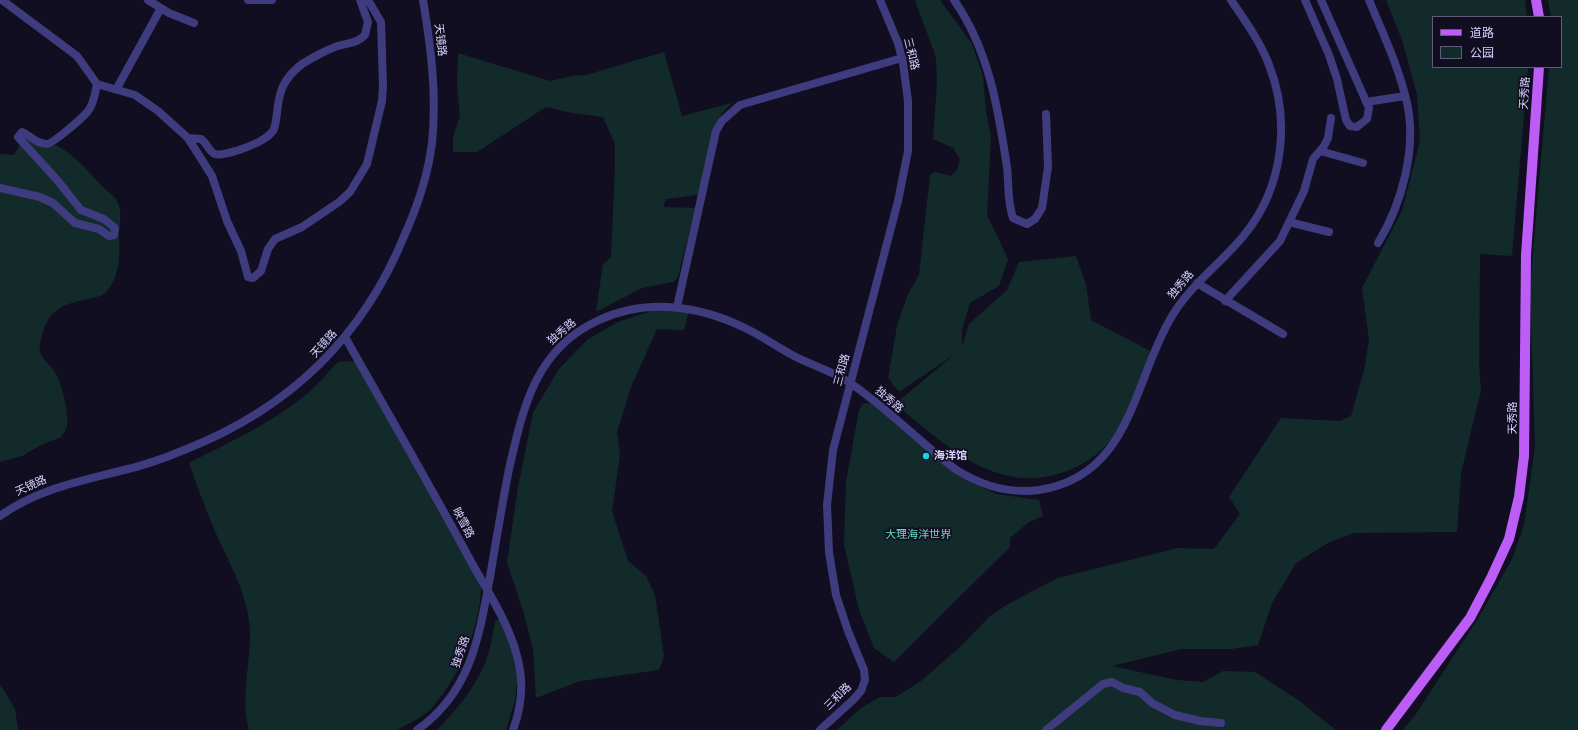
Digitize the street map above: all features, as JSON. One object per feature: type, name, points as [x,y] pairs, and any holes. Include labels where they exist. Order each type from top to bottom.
[{"type":"main road","points":[[1536,0],[1538,16]]},
{"type":"main road","name":"天秀路","points":[[1386,730],[1470,618],[1492,578],[1509,539],[1519,497],[1524,456],[1526,254],[1539,68]]},
{"type":"street","points":[[2,0],[77,56],[97,84],[127,91],[143,99],[188,138],[212,176],[227,221],[241,252],[248,276],[255,278],[261,271],[268,249],[275,239],[302,227],[339,202],[350,192],[367,164],[382,101],[383,86],[381,22],[368,0]]},
{"type":"street","points":[[148,0],[161,8],[194,23]]},
{"type":"street","points":[[248,0],[272,0]]},
{"type":"street","points":[[188,138],[201,139],[212,152],[217,154],[228,153],[252,145],[271,134],[275,127],[278,95],[281,88],[290,76],[303,64],[318,55],[335,47],[362,39],[365,35],[368,22],[360,0]]},
{"type":"street","name":"天镜路","points":[[0,516],[23,501],[44,491],[154,461],[200,444],[236,427],[269,407],[298,385],[329,356],[345,338],[370,303],[391,266],[410,223],[426,173],[432,135],[434,96],[431,54],[424,0]]},
{"type":"street","name":"三和路","points":[[820,730],[853,700],[861,691],[865,680],[864,670],[848,631],[836,595],[829,552],[827,505],[833,450],[898,201],[908,151],[908,101],[902,58],[898,43],[880,0]]},
{"type":"street","points":[[954,0],[985,57],[995,98],[1007,169],[1008,205],[1013,218],[1027,224],[1035,219],[1042,208],[1048,167],[1046,114]]},
{"type":"street","name":"独秀路","points":[[417,730],[445,705],[466,674],[478,639],[502,502],[517,436],[529,394],[543,367],[557,349],[568,339],[597,321],[615,313],[638,308],[677,307],[707,313],[735,323],[795,356],[850,382],[943,460],[971,478],[992,486],[1011,490],[1033,490],[1053,487],[1071,480],[1086,471],[1101,459],[1113,445],[1129,418],[1168,322],[1181,301],[1238,242],[1254,221],[1271,185],[1280,152],[1281,111],[1275,80],[1261,48],[1231,0]]},
{"type":"street","points":[[1304,0],[1329,54],[1337,79],[1346,120],[1350,126],[1360,126],[1367,119],[1369,112],[1366,102],[1321,0]]},
{"type":"street","points":[[1369,0],[1395,62],[1405,96],[1409,130],[1405,174],[1396,210],[1378,243]]},
{"type":"street","points":[[117,88],[161,8]]},
{"type":"street","points":[[677,307],[708,161],[716,131],[722,121],[740,105],[902,58]]},
{"type":"street","points":[[0,188],[40,197],[53,203],[75,222],[99,229],[110,236],[114,235],[115,228],[109,222],[81,210],[58,181],[18,137],[22,132],[34,141],[42,144],[49,144],[56,140],[89,111],[97,84]]},
{"type":"street","points":[[1366,102],[1405,96]]},
{"type":"street","points":[[1226,300],[1271,252],[1289,222],[1304,191],[1313,159],[1328,138],[1331,118]]},
{"type":"street","points":[[1320,151],[1363,163]]},
{"type":"street","points":[[1289,222],[1329,232]]},
{"type":"street","points":[[1197,283],[1283,334]]},
{"type":"street","name":"映雪路","points":[[345,338],[433,491],[508,629],[520,668],[520,701],[513,730]]},
{"type":"street","points":[[1046,730],[1103,684],[1112,682],[1123,688],[1140,692],[1152,703],[1175,715],[1200,721],[1221,723]]},
{"type":"green space","points":[[915,0],[940,0],[972,44],[983,76],[986,111],[991,137],[987,215],[1008,259],[999,286],[970,303],[962,329],[962,347],[969,324],[1007,290],[1019,262],[1076,256],[1086,285],[1091,320],[1152,352],[1128,411],[1114,437],[1103,449],[1090,459],[1069,470],[1044,477],[1019,478],[997,473],[954,451],[895,404],[955,354],[899,392],[888,378],[897,326],[908,294],[919,275],[930,175],[935,172],[951,176],[957,170],[960,159],[953,148],[933,139],[937,83],[936,57]]},
{"type":"green space","points":[[1386,0],[1525,0],[1527,16],[1432,16],[1432,68],[1528,68],[1512,256],[1480,254],[1479,366],[1481,390],[1461,473],[1457,532],[1354,533],[1328,543],[1296,563],[1272,603],[1258,645],[1231,649],[1181,649],[1112,666],[1177,680],[1203,682],[1223,671],[1255,672],[1298,700],[1336,730],[837,730],[861,708],[880,697],[896,697],[921,681],[960,647],[989,617],[1008,604],[1058,578],[1178,548],[1214,549],[1240,514],[1229,497],[1281,418],[1340,421],[1351,416],[1365,366],[1369,339],[1362,288],[1402,211],[1420,141],[1417,95],[1402,40]]},
{"type":"green space","points":[[1548,0],[1578,0],[1578,730],[1403,730],[1416,714],[1479,617],[1512,559],[1524,525],[1535,447],[1530,287],[1549,68],[1562,68],[1562,16],[1551,16]]},
{"type":"green space","points":[[664,52],[682,116],[732,103],[722,113],[717,123],[698,195],[666,199],[663,207],[695,208],[678,277],[673,282],[642,288],[596,312],[603,264],[611,257],[615,167],[615,144],[603,117],[572,113],[546,107],[477,152],[453,152],[453,137],[460,116],[457,86],[458,53],[550,81],[572,76],[586,75]]},
{"type":"green space","points":[[19,135],[51,143],[65,150],[78,161],[117,201],[120,211],[119,252],[118,266],[114,280],[107,291],[98,296],[61,307],[50,317],[43,332],[40,343],[40,352],[56,374],[61,385],[67,415],[67,426],[65,430],[61,437],[41,445],[22,456],[0,462],[0,154],[14,155],[19,146]]},
{"type":"green space","points":[[689,310],[684,330],[657,329],[631,387],[617,432],[620,454],[612,511],[628,561],[646,576],[655,595],[664,656],[659,670],[580,681],[536,698],[533,649],[524,614],[507,562],[518,487],[533,413],[558,370],[588,339],[618,322],[652,311]]},
{"type":"green space","points":[[356,361],[475,565],[480,580],[481,589],[477,619],[467,650],[453,679],[444,692],[435,704],[422,716],[397,730],[249,730],[246,718],[246,693],[250,630],[246,604],[237,579],[208,514],[189,463],[280,414],[320,382],[338,362]]},
{"type":"green space","name":"大理海洋世界","points":[[862,404],[872,404],[968,481],[997,494],[1039,500],[1043,516],[1029,522],[1010,538],[1010,547],[894,662],[874,648],[859,610],[844,544],[846,482],[859,410]]},
{"type":"green space","points":[[499,619],[504,623],[518,671],[515,700],[506,730],[437,730],[476,682],[490,648],[495,621]]},
{"type":"green space","points":[[0,684],[15,709],[18,730],[0,730]]},
{"type":"place","name":"海洋馆","points":[[926,456]]}]
